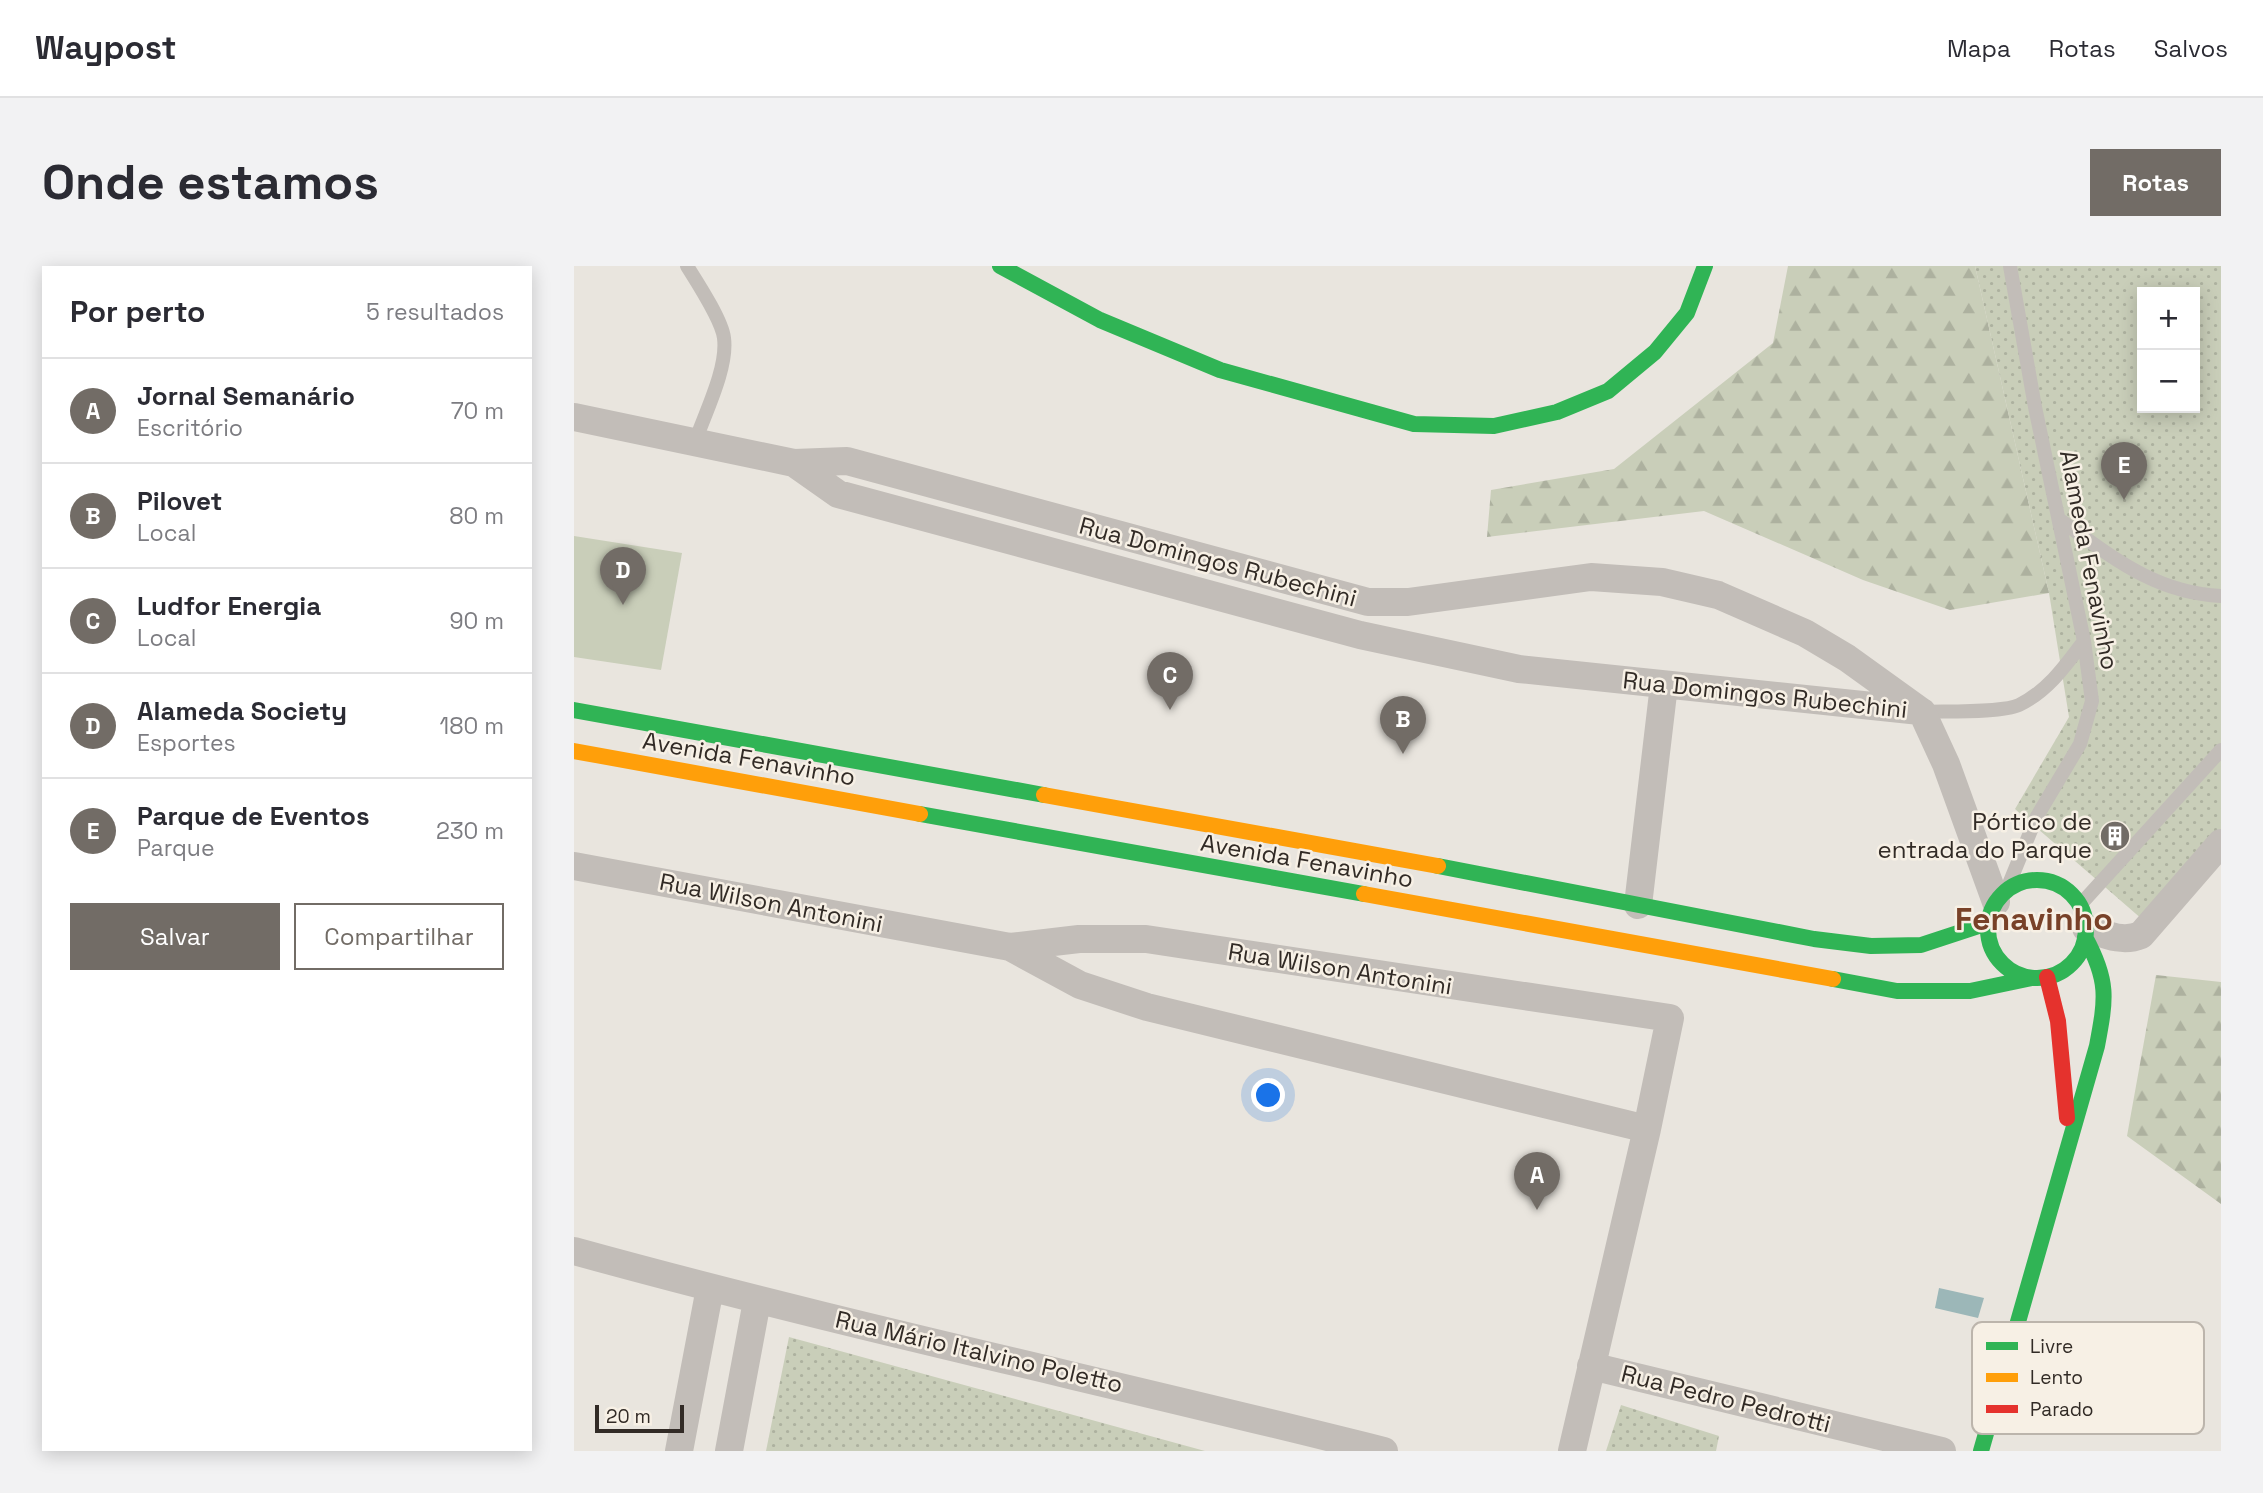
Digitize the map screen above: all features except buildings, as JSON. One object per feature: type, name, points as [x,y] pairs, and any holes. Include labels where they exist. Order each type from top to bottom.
[{"type":"street","points":[[1000,266],[1100,320],[1220,370],[1414,424],[1494,426],[1557,412],[1608,391],[1655,352],[1687,313],[1705,266]]},
{"type":"street","name":"Rua Domingos Rubechini","points":[[574,416],[794,463],[847,461],[1368,602],[1408,602],[1591,577],[1623,578],[1673,585],[1718,595],[1805,632],[1847,658],[1922,712]]},
{"type":"street","name":"Rua Domingos Rubechini","points":[[794,463],[838,494],[1360,635],[1519,669],[1922,712]]},
{"type":"street","points":[[1639,905],[1664,685]]},
{"type":"street","name":"Avenida Fenavinho","points":[[574,710],[585,736]]},
{"type":"street","points":[[1922,712],[1946,764],[1997,905],[1989,938],[1994,953],[2004,965],[2017,974],[2039,978],[2060,972],[2072,963],[2081,951],[2084,923]]},
{"type":"street","name":"Avenida Fenavinho","points":[[585,736],[814,773],[1269,856],[1639,905],[1719,940],[1814,939],[1871,946],[1920,944],[1997,905]]},
{"type":"street","name":"Avenida Fenavinho","points":[[585,736],[814,773],[1719,940],[1897,991],[1970,991],[2039,978]]},
{"type":"street","points":[[2084,923],[2120,939],[2132,939],[2141,935],[2221,843]]},
{"type":"street","name":"Rua Wilson Antonini","points":[[574,866],[1010,947],[1079,940],[1146,939],[1670,1018],[1647,1129],[1147,1007],[1080,985],[1010,947]]},
{"type":"street","points":[[1997,905],[2022,882],[2039,879],[2056,883],[2070,892],[2101,964],[2106,994],[2096,1046],[2018,1322]]},
{"type":"street","points":[[2039,978],[2058,1020],[2070,1141]]},
{"type":"street","points":[[1572,1451],[1647,1129]]},
{"type":"street","name":"Rua Mário Italvino Poletto","points":[[574,1251],[757,1301],[1151,1393],[1384,1451]]},
{"type":"street","points":[[679,1451],[710,1288]]},
{"type":"street","points":[[729,1451],[757,1301]]},
{"type":"street","name":"Rua Pedro Pedrotti","points":[[1591,1366],[1942,1451]]},
{"type":"street","points":[[1981,1451],[1986,1434]]},
{"type":"lane","points":[[687,266],[705,293],[724,337],[722,365],[695,442]]},
{"type":"lane","name":"Alameda Fenavinho","points":[[1997,905],[2036,818],[2080,744],[2091,701],[2084,641],[2035,407],[2010,266]]},
{"type":"lane","points":[[2060,520],[2116,560],[2157,582],[2184,592],[2221,596]]},
{"type":"lane","points":[[1922,712],[2017,706],[2039,694],[2059,674],[2084,641]]},
{"type":"lane","points":[[2084,923],[2221,750]]},
{"type":"green space","points":[[1788,266],[1975,266],[2049,593],[1950,610],[1863,580],[1704,511],[1487,537],[1491,490],[1614,469],[1773,343]]},
{"type":"green space","points":[[1975,266],[2221,266],[2221,830],[2143,920],[2015,809],[2069,717],[2049,593]]},
{"type":"green space","points":[[574,536],[682,553],[661,670],[574,657]]},
{"type":"green space","points":[[2156,975],[2221,982],[2221,1204],[2127,1136]]},
{"type":"green space","points":[[789,1337],[1205,1451],[766,1451]]},
{"type":"green space","points":[[1621,1405],[1719,1436],[1716,1451],[1606,1451]]},
{"type":"water","points":[[1939,1288],[1984,1298],[1978,1318],[1935,1308]]},
{"type":"traffic: fast","points":[[1000,266],[1100,320],[1220,370],[1414,424],[1494,426],[1557,412],[1608,391],[1655,352],[1687,313],[1705,266]]},
{"type":"traffic: fast","points":[[574,710],[1044,795]]},
{"type":"traffic: fast","points":[[920,814],[1364,894]]},
{"type":"traffic: fast","points":[[1438,866],[1814,939],[1871,946],[1921,945],[1988,923]]},
{"type":"traffic: fast","points":[[2037,880],[2056,884],[2072,894],[2082,910],[2086,929],[2082,948],[2072,964],[2056,974],[2037,978],[2018,974],[2002,964],[1992,948],[1988,929],[1992,910],[2002,894],[2018,884],[2037,880]]},
{"type":"traffic: fast","points":[[2018,1322],[2097,1046],[2103,1002],[2102,978],[2085,937]]},
{"type":"traffic: fast","points":[[1833,979],[1897,991],[1970,991],[2032,978]]},
{"type":"traffic: fast","points":[[1981,1451],[1986,1434]]},
{"type":"traffic: slow","points":[[574,751],[920,814]]},
{"type":"traffic: slow","points":[[1044,795],[1438,866]]},
{"type":"traffic: slow","points":[[1364,894],[1833,979]]},
{"type":"traffic: jam","points":[[2047,977],[2058,1021],[2067,1118]]},
{"type":"place","name":"Parque de Eventos","points":[[2124,500]]},
{"type":"place","name":"Alameda Society","points":[[623,605]]},
{"type":"place","name":"Ludfor Energia","points":[[1170,710]]},
{"type":"place","name":"Pilovet","points":[[1403,754]]},
{"type":"place","name":"Pórtico de entrada do Parque","points":[[2115,836]]},
{"type":"place","name":"Jornal Semanário","points":[[1537,1210]]},
{"type":"district","name":"Fenavinho","points":[[2034,919]]}]
